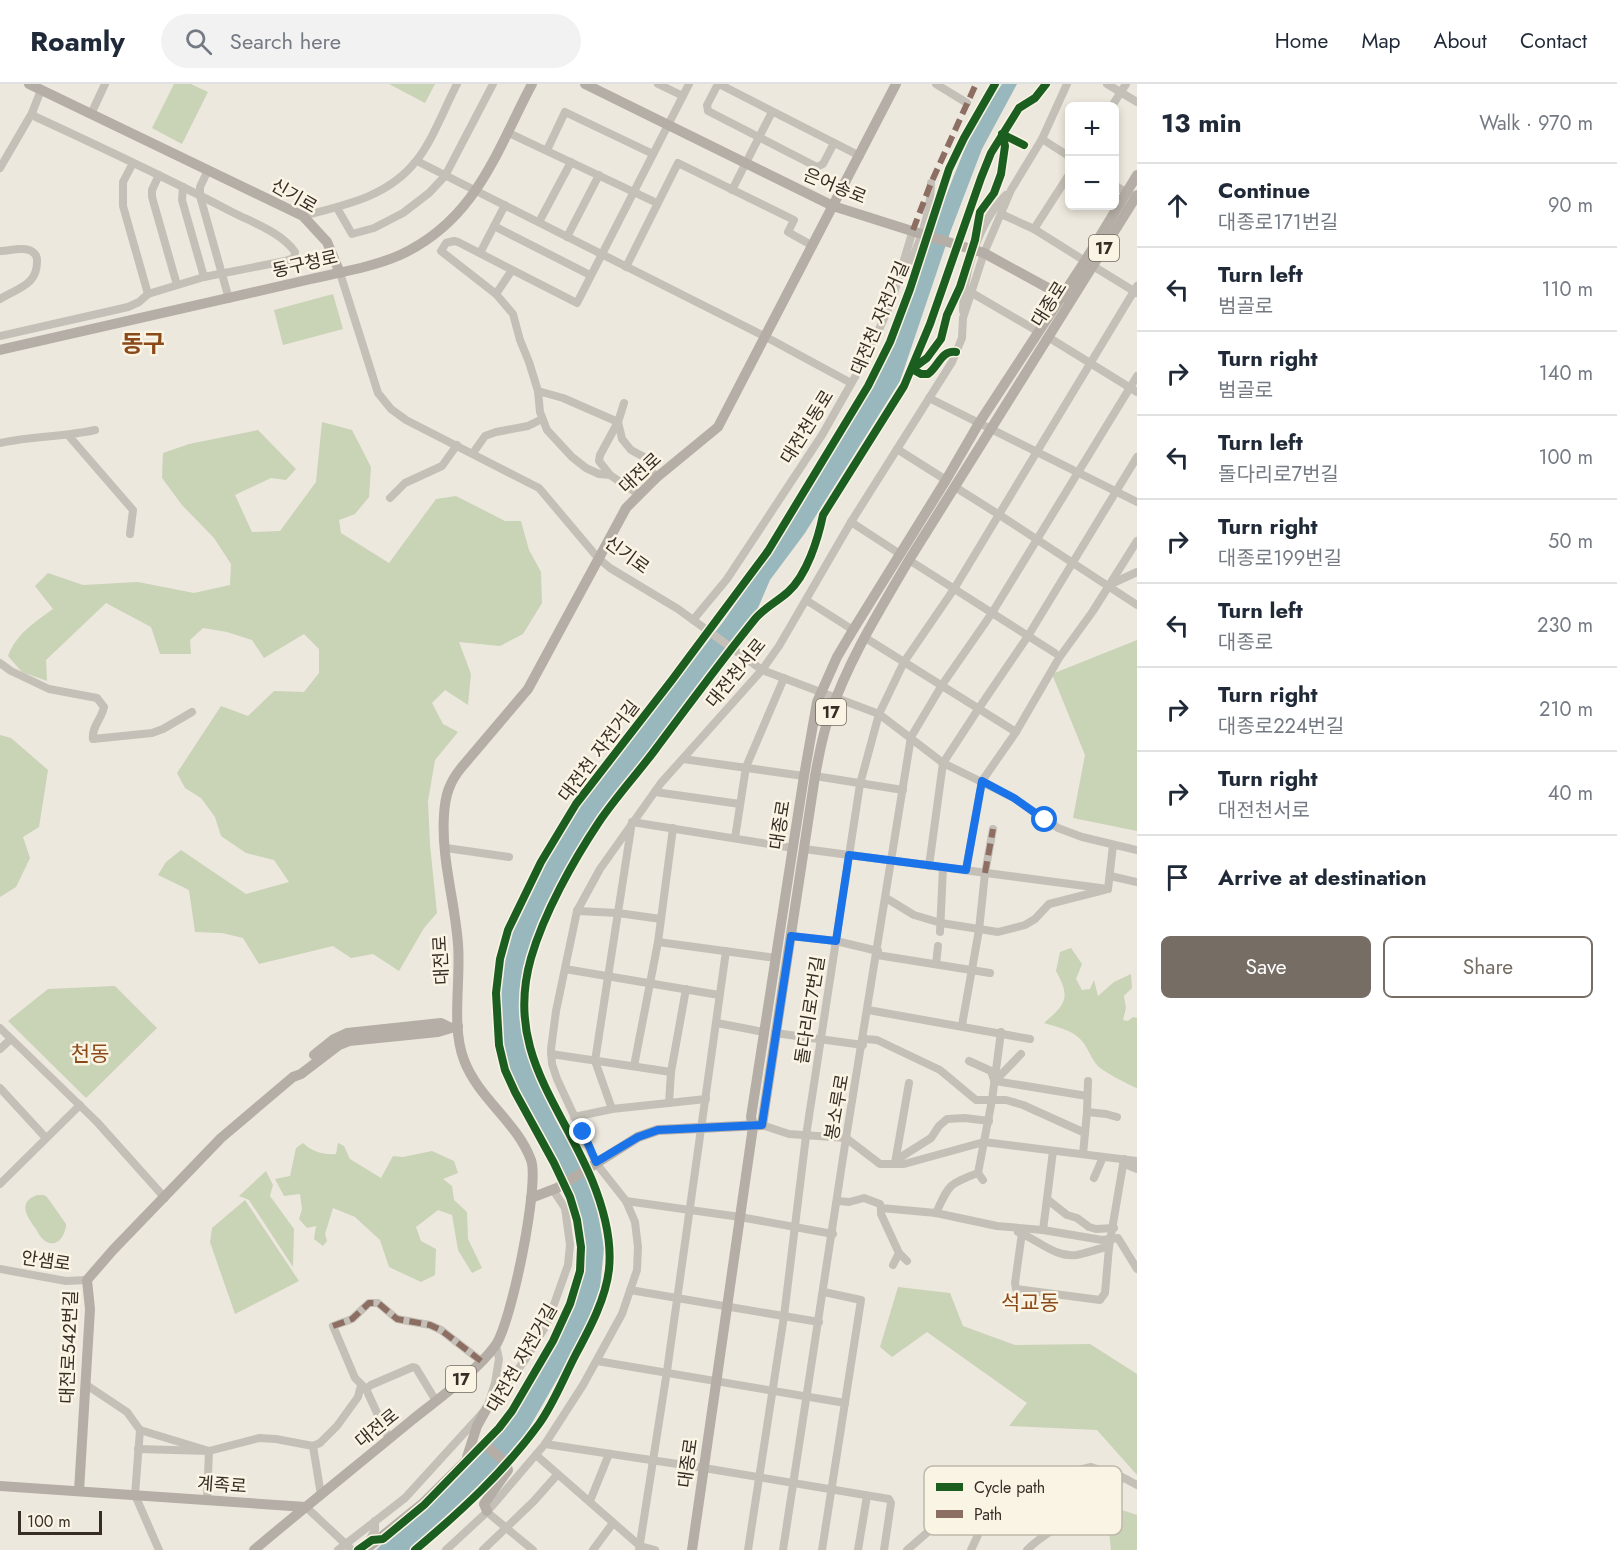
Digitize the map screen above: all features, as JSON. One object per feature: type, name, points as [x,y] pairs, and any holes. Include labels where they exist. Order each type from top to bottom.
[{"type":"main road","name":"신기로","points":[[29,84],[303,216],[327,242],[340,273]]},
{"type":"main road","name":"동구청로","points":[[0,350],[340,273],[399,255],[430,238],[456,216],[477,191],[532,84]]},
{"type":"main road","name":"은어송로","points":[[585,84],[833,206],[984,253]]},
{"type":"main road","name":"대전로","points":[[254,1550],[482,1361],[496,1345],[507,1320],[534,1182],[532,1161],[520,1139],[471,1074],[463,1059],[453,1027],[458,943],[443,817],[446,793],[453,778],[528,689],[626,508],[638,494],[718,426],[896,84]]},
{"type":"main road","name":"대종로","points":[[950,484],[980,423],[1044,334],[1134,196],[1137,175]]},
{"type":"main road","points":[[984,253],[1067,298]]},
{"type":"main road","name":"대종로","points":[[692,1550],[740,1217],[758,1126],[751,1117],[791,936],[817,702],[837,657],[853,630],[904,557],[950,484],[991,428],[1044,334]]},
{"type":"main road","name":"대종로","points":[[809,776],[836,698],[904,557]]},
{"type":"main road","name":"대종로","points":[[769,1032],[776,958],[799,848]]},
{"type":"main road","name":"대전로542번길","points":[[78,1491],[90,1309],[87,1280],[221,1138],[334,1039],[347,1033],[441,1023],[453,1027]]},
{"type":"main road","points":[[531,1198],[555,1189],[638,1137],[658,1130],[758,1126]]},
{"type":"main road","points":[[466,1460],[477,1426],[487,1407]]},
{"type":"main road","points":[[364,1550],[422,1504],[479,1446],[486,1445],[504,1461],[508,1470],[484,1504],[487,1512]]},
{"type":"main road","name":"계족로","points":[[0,1486],[306,1508]]},
{"type":"main road","points":[[268,1505],[276,1511],[279,1518],[277,1530]]},
{"type":"street","points":[[91,114],[105,84]]},
{"type":"street","points":[[303,216],[337,208],[374,195],[401,176],[417,160],[457,84]]},
{"type":"street","points":[[337,208],[352,234],[374,228],[403,213],[429,193],[445,176],[493,84]]},
{"type":"street","points":[[658,84],[683,96]]},
{"type":"street","points":[[610,475],[594,472],[572,457],[547,430],[542,419],[538,391],[530,362],[519,340],[513,314],[496,294],[441,251],[446,243],[454,241],[577,303],[688,84]]},
{"type":"street","points":[[719,84],[860,156]]},
{"type":"street","name":"은어송로","points":[[719,84],[707,105],[708,111],[759,138],[820,167],[834,142]]},
{"type":"street","points":[[936,84],[968,103]]},
{"type":"street","name":"대전천서로","points":[[446,1550],[487,1512],[545,1444],[597,1361],[622,1314],[636,1270],[638,1246],[635,1222],[626,1201],[593,1164],[583,1132],[556,1079],[551,1054],[556,1011],[577,911],[600,869],[632,822],[759,668],[806,600],[850,522],[952,362],[962,338],[963,318],[984,253],[1011,190],[1042,139],[1067,84]]},
{"type":"street","points":[[1107,84],[1137,102]]},
{"type":"street","points":[[1115,102],[1126,84]]},
{"type":"street","points":[[0,168],[32,113],[41,90]]},
{"type":"street","points":[[547,150],[566,112],[653,154]]},
{"type":"street","points":[[732,190],[772,112]]},
{"type":"street","points":[[0,336],[128,307],[140,302],[148,294],[204,277],[285,261],[294,258],[295,252],[291,245],[276,235],[32,113]]},
{"type":"street","points":[[507,132],[657,203]]},
{"type":"street","points":[[1042,139],[1068,156]]},
{"type":"street","points":[[417,160],[766,336],[851,383]]},
{"type":"street","points":[[539,222],[571,162]]},
{"type":"street","points":[[133,163],[123,182],[123,206],[148,294]]},
{"type":"street","points":[[626,267],[678,163],[794,220],[788,232],[813,246]]},
{"type":"street","points":[[208,170],[200,187],[200,195],[229,299]]},
{"type":"street","points":[[159,175],[152,190],[152,197],[177,285]]},
{"type":"street","points":[[567,237],[600,175]]},
{"type":"street","points":[[1034,229],[1065,181]]},
{"type":"street","points":[[899,278],[908,266],[925,224],[930,207],[931,183]]},
{"type":"street","points":[[183,188],[182,200],[204,277]]},
{"type":"street","points":[[1119,188],[1134,196]]},
{"type":"street","points":[[963,318],[965,284],[976,245],[1002,198],[1011,190]]},
{"type":"street","points":[[480,253],[505,205]]},
{"type":"street","points":[[1001,214],[1034,229],[1136,290]]},
{"type":"street","points":[[494,225],[590,275]]},
{"type":"street","name":"대전천동로","points":[[693,620],[727,579],[822,435],[880,330],[914,231]]},
{"type":"street","points":[[0,299],[33,280],[37,262],[36,255],[31,250],[1,252]]},
{"type":"street","points":[[496,294],[512,270]]},
{"type":"street","name":"신기로","points":[[340,273],[378,393],[391,409],[406,420],[539,488],[598,558],[610,568],[693,620],[759,668],[879,714],[944,764],[1014,798],[1058,828],[1082,837],[1137,850]]},
{"type":"street","name":"돌다리로7번길","points":[[748,1550],[784,1316],[806,1136],[860,784],[879,714],[904,662],[954,589],[1136,290]]},
{"type":"street","name":"대종로","points":[[972,293],[1044,334]]},
{"type":"street","points":[[1044,334],[1133,390]]},
{"type":"street","points":[[911,737],[942,685],[992,613],[1078,471],[1133,390],[1137,376]]},
{"type":"street","points":[[538,391],[563,398],[618,422]]},
{"type":"street","points":[[929,398],[1137,502]]},
{"type":"street","points":[[624,403],[618,422],[599,461],[610,475],[638,494]]},
{"type":"street","points":[[473,453],[486,436],[528,426],[542,419]]},
{"type":"street","points":[[618,422],[622,439],[631,450],[644,457],[656,478]]},
{"type":"street","points":[[0,443],[95,430]]},
{"type":"street","points":[[68,435],[133,510],[130,534]]},
{"type":"street","points":[[390,498],[405,483],[442,466],[457,445]]},
{"type":"street","points":[[897,449],[1137,605]]},
{"type":"street","points":[[929,866],[944,764],[1028,636],[1137,457]]},
{"type":"street","points":[[850,522],[1055,653]]},
{"type":"street","points":[[966,870],[982,781],[1035,703],[1059,658],[1137,541]]},
{"type":"street","points":[[1109,585],[1137,572]]},
{"type":"street","points":[[806,600],[853,630]]},
{"type":"street","points":[[864,637],[1016,732]]},
{"type":"street","points":[[0,663],[11,671],[49,689],[97,698],[104,707],[103,715],[93,732],[93,739],[152,733],[192,712]]},
{"type":"street","points":[[735,838],[746,767],[784,678]]},
{"type":"street","name":"봉소루로","points":[[783,1550],[846,1138],[911,737]]},
{"type":"street","points":[[683,759],[903,790]]},
{"type":"street","points":[[655,792],[740,804]]},
{"type":"street","points":[[612,1108],[595,1061],[632,822],[799,848],[1108,889]]},
{"type":"street","points":[[634,1066],[658,942],[673,828]]},
{"type":"street","points":[[962,1025],[979,930],[985,873],[993,829]]},
{"type":"street","points":[[1108,889],[1113,845]]},
{"type":"street","points":[[446,849],[509,857]]},
{"type":"street","points":[[940,928],[943,867]]},
{"type":"street","points":[[1110,876],[1137,882]]},
{"type":"street","points":[[886,898],[940,928],[998,932],[1025,925],[1049,904],[1108,889]]},
{"type":"street","points":[[577,911],[661,918]]},
{"type":"street","points":[[791,936],[836,941],[877,953],[990,973]]},
{"type":"street","points":[[658,942],[776,958]]},
{"type":"street","points":[[936,964],[938,946]]},
{"type":"street","points":[[640,1548],[691,1210],[726,951]]},
{"type":"street","points":[[565,969],[719,995]]},
{"type":"street","points":[[669,1103],[686,989]]},
{"type":"street","points":[[868,1010],[1029,1038]]},
{"type":"street","points":[[717,1023],[821,1040],[877,1041],[940,1070],[976,1100],[1006,1100],[1085,1133]]},
{"type":"street","points":[[0,1028],[80,1105],[165,1198]]},
{"type":"street","points":[[936,1213],[952,1183],[981,1177],[984,1142],[1001,1032]]},
{"type":"street","points":[[0,1049],[11,1039]]},
{"type":"street","points":[[551,1054],[672,1072]]},
{"type":"street","points":[[995,1081],[1022,1054]]},
{"type":"street","points":[[969,1061],[991,1071],[995,1081]]},
{"type":"street","points":[[995,1081],[1087,1096]]},
{"type":"street","points":[[1083,1154],[1088,1081]]},
{"type":"street","points":[[897,1165],[909,1083]]},
{"type":"street","points":[[0,1088],[46,1137]]},
{"type":"street","points":[[574,1117],[612,1108],[706,1099]]},
{"type":"street","points":[[0,1184],[80,1105]]},
{"type":"street","points":[[1087,1112],[1117,1118]]},
{"type":"street","points":[[897,1165],[901,1157],[931,1138],[947,1119],[965,1118],[989,1121]]},
{"type":"street","points":[[758,1126],[789,1134],[846,1138],[880,1164],[897,1165],[984,1142],[1137,1161]]},
{"type":"street","points":[[1043,1230],[1053,1151]]},
{"type":"street","points":[[1094,1178],[1103,1157]]},
{"type":"street","points":[[1125,1159],[1127,1166],[1137,1169]]},
{"type":"street","points":[[1022,1233],[1016,1289],[1100,1300],[1105,1293],[1110,1243],[1125,1159]]},
{"type":"street","points":[[494,1391],[507,1385],[547,1324],[568,1265],[570,1245],[565,1208],[555,1189]]},
{"type":"street","points":[[838,1201],[849,1202],[864,1198],[880,1204],[881,1214],[899,1253],[906,1261]]},
{"type":"street","points":[[1048,1200],[1067,1215],[1077,1218],[1089,1227],[1114,1228]]},
{"type":"street","points":[[626,1201],[740,1217],[833,1234]]},
{"type":"street","points":[[881,1208],[936,1213],[1110,1243]]},
{"type":"street","points":[[1008,1227],[1055,1252],[1065,1254],[1075,1255],[1118,1238],[1137,1269]]},
{"type":"street","points":[[892,1264],[899,1253]]},
{"type":"street","name":"안샘로","points":[[0,1269],[66,1281],[87,1280]]},
{"type":"street","points":[[630,1290],[819,1322]]},
{"type":"street","points":[[822,1550],[861,1300],[824,1292]]},
{"type":"street","points":[[389,1440],[364,1387],[355,1378],[333,1326],[352,1319],[369,1303],[378,1303],[397,1318],[441,1329],[482,1361]]},
{"type":"street","points":[[338,1550],[350,1548],[375,1521],[405,1498],[487,1407],[494,1391],[499,1359],[496,1345]]},
{"type":"street","points":[[597,1361],[846,1403]]},
{"type":"street","points":[[138,1449],[209,1451],[259,1438],[276,1438],[313,1446],[320,1443],[337,1426],[364,1387],[412,1367],[416,1368],[436,1401]]},
{"type":"street","points":[[85,1384],[127,1412],[140,1430],[209,1451]]},
{"type":"street","points":[[140,1430],[135,1495],[159,1550]]},
{"type":"street","points":[[545,1444],[704,1468],[889,1500],[891,1503],[885,1550]]},
{"type":"street","points":[[313,1446],[321,1495]]},
{"type":"street","points":[[207,1500],[209,1451]]},
{"type":"street","points":[[590,1501],[609,1454]]},
{"type":"street","points":[[536,1455],[640,1548],[655,1550]]},
{"type":"street","points":[[483,1550],[557,1475]]},
{"type":"street","points":[[1122,1477],[1137,1485]]},
{"type":"street","points":[[858,1550],[867,1496]]},
{"type":"street","points":[[306,1508],[350,1548]]},
{"type":"street","points":[[487,1512],[532,1550]]},
{"type":"street","points":[[364,1550],[375,1530],[375,1521]]},
{"type":"street","points":[[593,1550],[613,1523]]},
{"type":"street","points":[[907,1550],[924,1535]]},
{"type":"street","points":[[971,1550],[978,1535]]},
{"type":"street","points":[[1027,1550],[1046,1535]]},
{"type":"green space","points":[[174,84],[191,84],[208,92],[182,144],[152,128]]},
{"type":"green space","points":[[389,84],[435,84],[425,103]]},
{"type":"green space","points":[[333,294],[343,329],[283,345],[274,310]]},
{"type":"green space","points":[[322,422],[352,430],[371,467],[369,497],[355,514],[339,520],[341,533],[389,563],[436,499],[456,496],[505,521],[521,521],[529,550],[541,572],[542,603],[523,634],[500,646],[459,642],[471,674],[468,705],[445,690],[432,703],[443,724],[458,732],[435,760],[428,801],[437,913],[424,928],[399,971],[373,954],[351,958],[333,946],[259,964],[243,938],[222,933],[195,932],[189,890],[158,875],[166,862],[181,850],[246,894],[289,882],[274,860],[246,853],[221,836],[215,817],[201,798],[185,788],[177,773],[221,706],[248,716],[274,691],[304,692],[319,673],[319,649],[304,634],[264,658],[252,640],[227,632],[203,628],[190,640],[191,654],[160,654],[151,627],[106,603],[46,660],[47,681],[22,672],[8,656],[21,635],[53,609],[35,586],[48,573],[83,585],[138,582],[194,593],[230,585],[231,564],[214,538],[182,505],[162,478],[163,453],[189,444],[258,430],[296,469],[286,480],[271,478],[235,495],[252,532],[280,531],[316,482]]},
{"type":"green space","points":[[1137,640],[1137,831],[1073,818],[1085,755],[1052,674]]},
{"type":"green space","points":[[0,735],[11,738],[48,770],[39,827],[23,837],[30,858],[16,887],[0,897]]},
{"type":"green space","points":[[1071,948],[1082,964],[1076,979],[1082,990],[1090,989],[1094,980],[1098,996],[1114,982],[1131,974],[1132,988],[1124,996],[1126,1008],[1123,1020],[1137,1018],[1137,1088],[1099,1067],[1084,1044],[1074,1034],[1044,1023],[1057,1011],[1064,1000],[1064,988],[1056,971],[1060,952]]},
{"type":"green space","points":[[115,986],[157,1028],[86,1098],[8,1021],[48,989]]},
{"type":"green space","points":[[303,1143],[314,1151],[336,1154],[338,1143],[344,1146],[350,1159],[381,1178],[393,1156],[403,1157],[432,1151],[454,1161],[458,1173],[443,1179],[452,1186],[454,1200],[467,1212],[468,1239],[482,1268],[472,1273],[458,1250],[452,1215],[438,1210],[416,1227],[421,1241],[436,1249],[435,1275],[421,1282],[389,1267],[380,1240],[355,1217],[333,1208],[325,1234],[327,1241],[323,1246],[314,1239],[316,1226],[307,1228],[299,1219],[302,1209],[300,1194],[284,1196],[275,1179],[290,1176],[296,1148]]},
{"type":"green space","points":[[266,1171],[273,1185],[270,1196],[294,1229],[293,1267],[249,1200],[239,1196]]},
{"type":"green space","points":[[37,1195],[47,1197],[66,1224],[63,1236],[57,1242],[49,1243],[44,1240],[27,1215],[27,1202]]},
{"type":"green space","points":[[245,1200],[299,1281],[235,1314],[210,1242],[212,1228]]},
{"type":"green space","points":[[898,1287],[950,1293],[963,1326],[1015,1345],[1090,1344],[1137,1374],[1137,1475],[1097,1430],[1009,1426],[1027,1403],[927,1332],[892,1357],[880,1347]]},
{"type":"green space","points":[[1122,1510],[1137,1515],[1137,1550],[1111,1550],[1109,1535],[1122,1535]]},
{"type":"water","points":[[1002,84],[1017,84],[982,149],[951,230],[900,381],[805,533],[770,580],[754,617],[608,804],[578,850],[532,942],[523,967],[522,1019],[531,1065],[555,1119],[589,1181],[596,1202],[604,1248],[600,1288],[583,1334],[524,1437],[471,1496],[409,1550],[376,1550],[407,1526],[451,1485],[486,1449],[515,1412],[533,1385],[573,1306],[584,1267],[585,1252],[575,1200],[548,1141],[517,1088],[508,1067],[501,1035],[499,989],[503,958],[511,929],[552,849],[582,804],[723,622],[771,553],[873,383],[898,330],[947,193],[974,126]]},
{"type":"marked path","points":[[913,230],[931,183],[976,84]]},
{"type":"marked path","points":[[985,873],[993,829]]},
{"type":"marked path","points":[[333,1326],[352,1319],[369,1303],[378,1303],[397,1319],[430,1325],[441,1330],[481,1361]]},
{"type":"cycle path","name":"대전천 자전거길","points":[[358,1550],[372,1540],[383,1539],[424,1505],[499,1428],[512,1411],[553,1341],[570,1304],[580,1271],[581,1247],[577,1220],[570,1197],[515,1092],[505,1070],[499,1045],[496,993],[500,959],[508,930],[541,862],[576,804],[768,551],[868,386],[890,342],[910,289],[949,169],[995,84]]},
{"type":"cycle path","points":[[415,1550],[481,1491],[539,1424],[592,1323],[607,1280],[610,1258],[606,1224],[600,1201],[579,1152],[539,1074],[530,1048],[525,1020],[525,990],[531,958],[543,923],[569,870],[606,813],[755,619],[788,592],[801,576],[815,545],[823,515],[904,386],[930,324],[991,153],[1019,108],[1035,98],[1046,84]]},
{"type":"cycle path","points":[[956,352],[943,356],[928,374],[921,374],[912,369],[927,358],[941,339],[947,315],[960,287],[975,240],[980,212],[994,193],[1001,174],[1005,146],[1002,134],[1024,145]]},
{"type":"district","name":"동구","points":[[143,343]]},
{"type":"district","name":"천동","points":[[90,1054]]},
{"type":"district","name":"석교동","points":[[1030,1303]]},
{"type":"route","points":[[583,1132],[596,1162],[638,1137],[658,1130],[762,1125],[791,936],[836,941],[849,855],[966,870],[982,781],[1014,798],[1045,820]]}]
